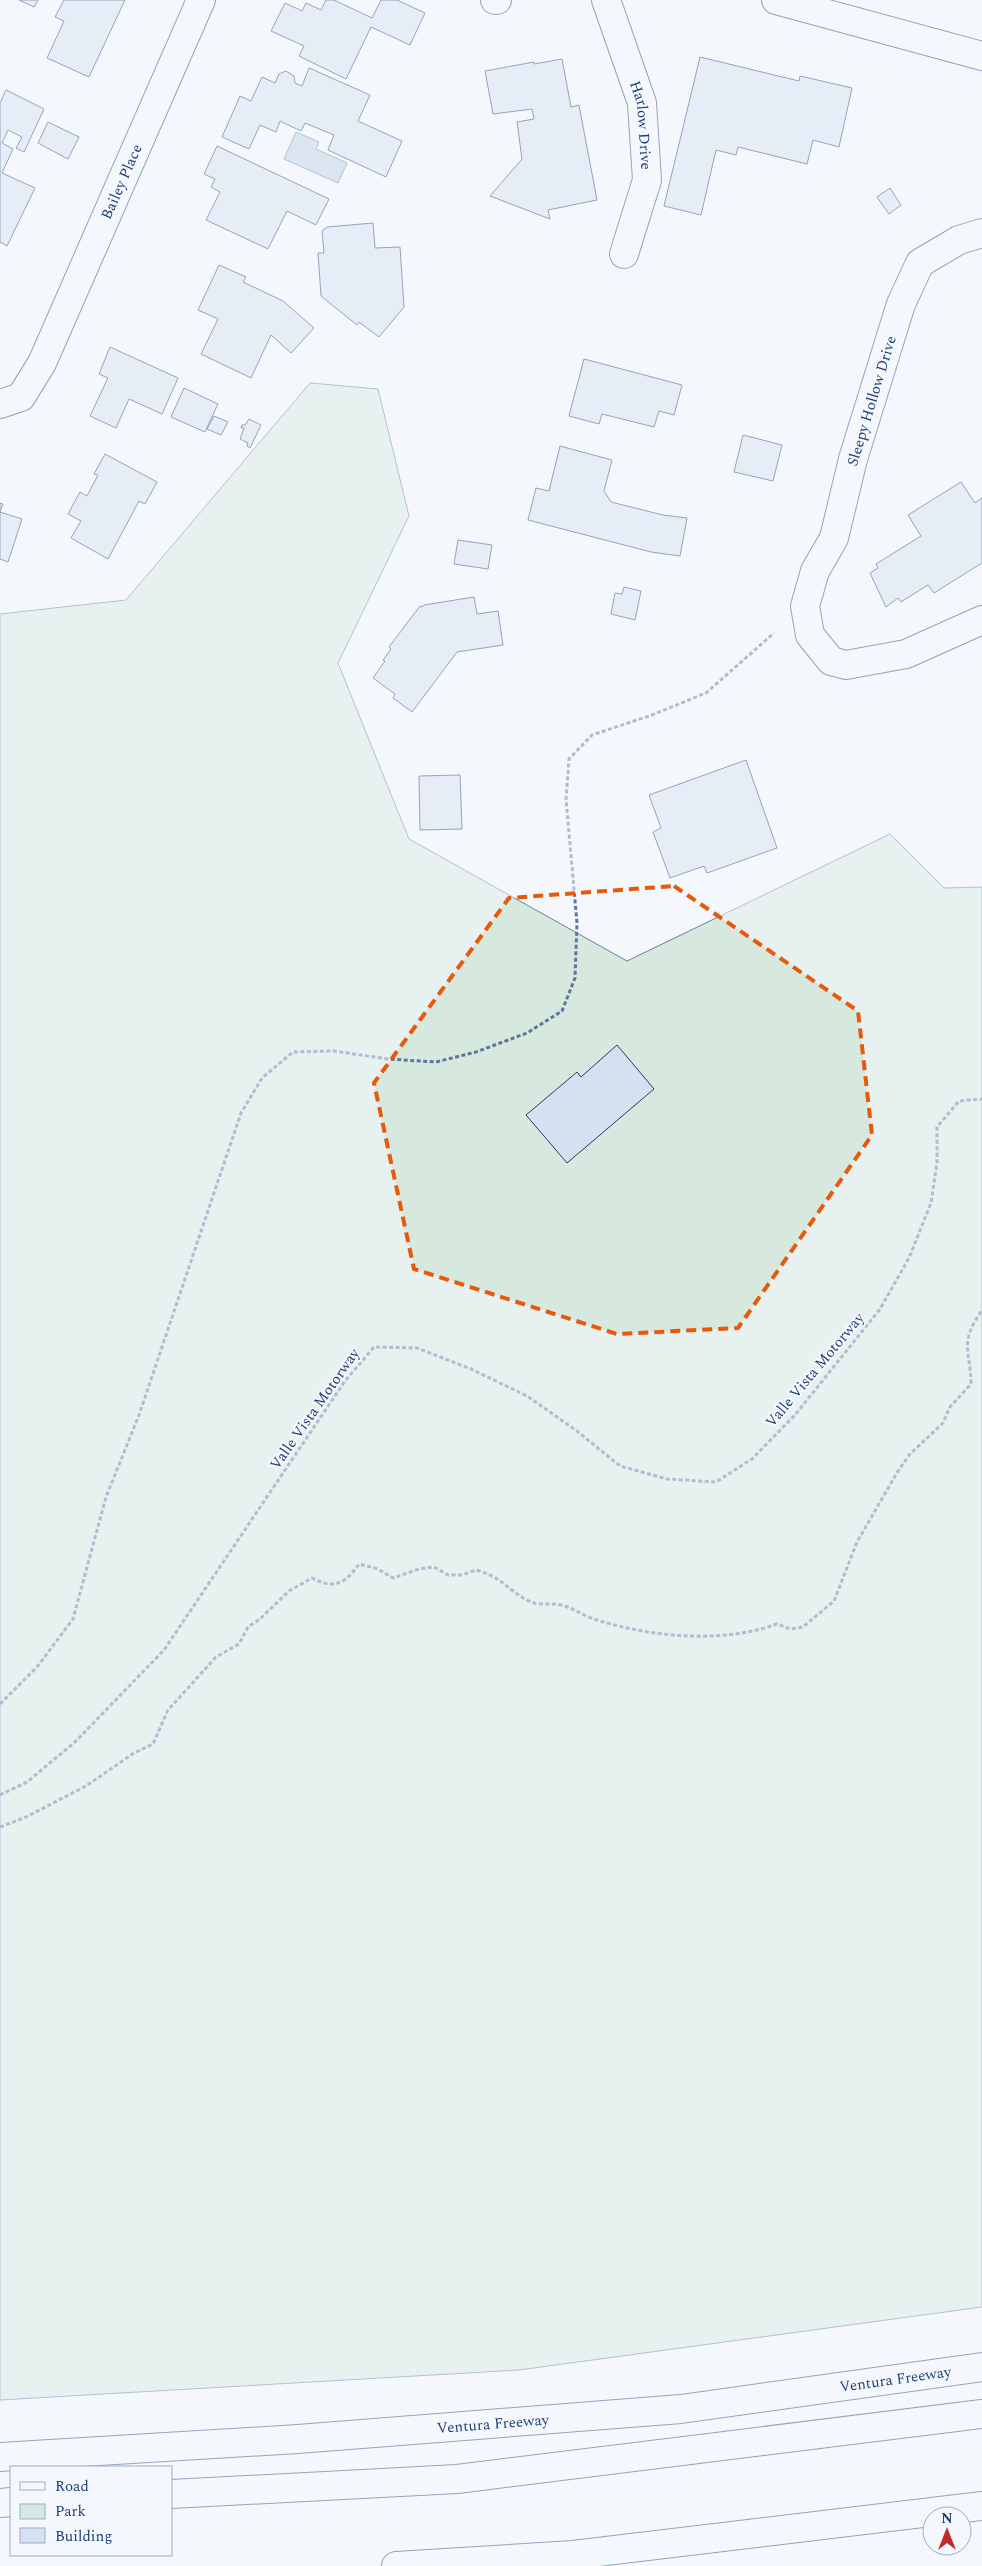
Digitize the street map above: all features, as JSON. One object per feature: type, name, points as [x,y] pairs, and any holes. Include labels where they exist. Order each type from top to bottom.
[{"type":"main road","name":"Bailey Place","points":[[0,404],[21,397],[42,363],[201,0]]},
{"type":"main road","name":"Harlow Drive","points":[[606,0],[642,103],[647,180],[624,254]]},
{"type":"main road","points":[[776,0],[982,56]]},
{"type":"main road","name":"Sleepy Hollow Drive","points":[[805,606],[815,571],[834,538],[853,459],[901,304],[920,264],[959,240],[982,233]]},
{"type":"main road","points":[[805,606],[810,635],[831,661],[846,665],[906,654],[982,620]]},
{"type":"main road","name":"Ventura Freeway","points":[[0,2457],[298,2439],[681,2409],[982,2367]]},
{"type":"main road","points":[[172,2494],[457,2479],[982,2414]]},
{"type":"main road","points":[[396,2566],[573,2555],[982,2506]]},
{"type":"path","points":[[0,1704],[37,1667],[73,1619],[106,1497],[139,1416],[241,1113],[262,1078],[293,1052],[334,1051],[388,1059],[436,1062],[476,1052],[527,1033],[562,1011],[575,978],[577,923],[566,798],[569,759],[592,735],[652,715],[706,693],[805,606]]},
{"type":"path","name":"Valle Vista Motorway","points":[[0,1795],[27,1782],[75,1742],[164,1650],[345,1380],[374,1347],[418,1348],[471,1369],[527,1396],[577,1431],[620,1466],[667,1479],[716,1482],[752,1459],[795,1416],[880,1309],[909,1258],[932,1203],[937,1164],[937,1127],[960,1101],[982,1099]]},
{"type":"path","points":[[0,1827],[26,1817],[86,1786],[134,1753],[153,1744],[168,1710],[216,1657],[239,1644],[248,1627],[260,1619],[289,1591],[312,1578],[324,1584],[337,1583],[350,1577],[360,1564],[378,1569],[393,1578],[418,1569],[434,1567],[448,1575],[462,1575],[476,1570],[499,1579],[526,1600],[535,1603],[565,1606],[594,1619],[654,1634],[735,1634],[760,1630],[777,1624],[790,1629],[803,1628],[834,1601],[856,1542],[898,1471],[910,1454],[943,1423],[950,1407],[971,1384],[970,1365],[966,1348],[969,1330],[982,1310]]},
{"type":"highlighted area","points":[[674,886],[858,1011],[872,1135],[738,1328],[617,1334],[414,1269],[374,1083],[509,898]]},
{"type":"green space","points":[[310,383],[378,389],[409,516],[338,663],[409,839],[627,961],[890,834],[944,888],[982,887],[982,2307],[519,2370],[0,2400],[0,614],[126,600]]},
{"type":"water","points":[[296,132],[319,142],[316,149],[347,163],[338,183],[284,159]]},
{"type":"building","points":[[19,0],[38,0],[34,7]]},
{"type":"building","points":[[64,0],[125,0],[89,77],[47,58],[64,21],[55,17]]},
{"type":"building","points":[[326,0],[334,0],[372,18],[381,0],[397,0],[425,13],[410,45],[371,27],[346,79],[299,56],[304,46],[271,31],[285,3],[302,11],[306,3],[321,10]]},
{"type":"building","points":[[700,57],[799,81],[800,76],[852,88],[839,147],[813,140],[807,164],[738,147],[736,155],[716,150],[701,215],[664,206]]},
{"type":"building","points":[[562,59],[571,107],[579,105],[597,200],[548,210],[550,219],[490,196],[522,159],[517,122],[534,119],[532,109],[493,114],[485,71]]},
{"type":"building","points":[[309,68],[370,95],[358,121],[402,141],[386,177],[328,150],[334,135],[305,123],[301,131],[280,121],[276,132],[260,125],[249,149],[222,137],[240,96],[251,101],[262,77],[275,83],[279,74],[286,71],[294,76],[295,83],[302,86]]},
{"type":"building","points":[[6,90],[44,109],[24,152],[16,148],[22,137],[8,130],[2,143],[13,149],[2,173],[35,188],[7,246],[0,242],[0,103]]},
{"type":"building","points":[[48,122],[79,137],[68,159],[38,143]]},
{"type":"building","points":[[217,146],[329,199],[316,225],[287,211],[268,249],[206,220],[220,192],[211,187],[215,179],[204,174]]},
{"type":"building","points":[[890,188],[901,205],[889,214],[877,197]]},
{"type":"building","points":[[373,223],[375,248],[400,247],[404,307],[379,337],[359,322],[357,325],[321,296],[318,253],[324,253],[322,231],[327,227]]},
{"type":"building","points":[[219,265],[246,277],[243,282],[283,301],[314,328],[291,353],[271,335],[251,378],[201,354],[218,319],[198,310]]},
{"type":"building","points":[[110,347],[178,378],[162,414],[129,399],[116,428],[90,416],[108,378],[99,374]]},
{"type":"building","points":[[584,359],[682,385],[674,415],[659,411],[654,427],[602,414],[599,424],[569,416]]},
{"type":"building","points":[[184,388],[218,404],[205,432],[171,417]]},
{"type":"building","points":[[214,416],[228,422],[221,435],[207,429]]},
{"type":"building","points":[[249,419],[261,425],[250,448],[247,446],[248,443],[240,439],[244,428],[241,428],[242,425],[245,425]]},
{"type":"building","points":[[743,435],[782,445],[773,481],[734,472]]},
{"type":"building","points":[[560,446],[612,460],[604,491],[611,502],[663,515],[687,518],[680,556],[651,552],[528,520],[536,488],[549,491]]},
{"type":"building","points":[[105,454],[157,482],[145,504],[139,501],[108,559],[71,538],[81,521],[68,514],[80,492],[87,496],[98,475],[94,474]]},
{"type":"building","points":[[961,482],[975,503],[982,498],[982,563],[934,593],[928,585],[901,602],[898,598],[886,607],[870,573],[878,568],[876,564],[921,536],[908,515]]},
{"type":"building","points":[[0,512],[22,519],[8,562],[0,559]]},
{"type":"building","points":[[458,540],[492,545],[488,569],[454,564]]},
{"type":"building","points":[[624,587],[641,591],[635,620],[611,614],[615,593],[622,594]]},
{"type":"building","points":[[474,597],[477,614],[498,611],[503,645],[457,652],[412,712],[393,698],[395,694],[373,678],[385,661],[383,660],[391,649],[389,647],[420,606]]},
{"type":"building","points":[[746,760],[777,848],[707,873],[704,866],[670,878],[653,832],[661,828],[649,795]]},
{"type":"building","points":[[460,775],[462,829],[420,830],[419,776]]},
{"type":"building","points":[[617,1045],[654,1089],[567,1163],[526,1115],[577,1072],[581,1077]]}]
